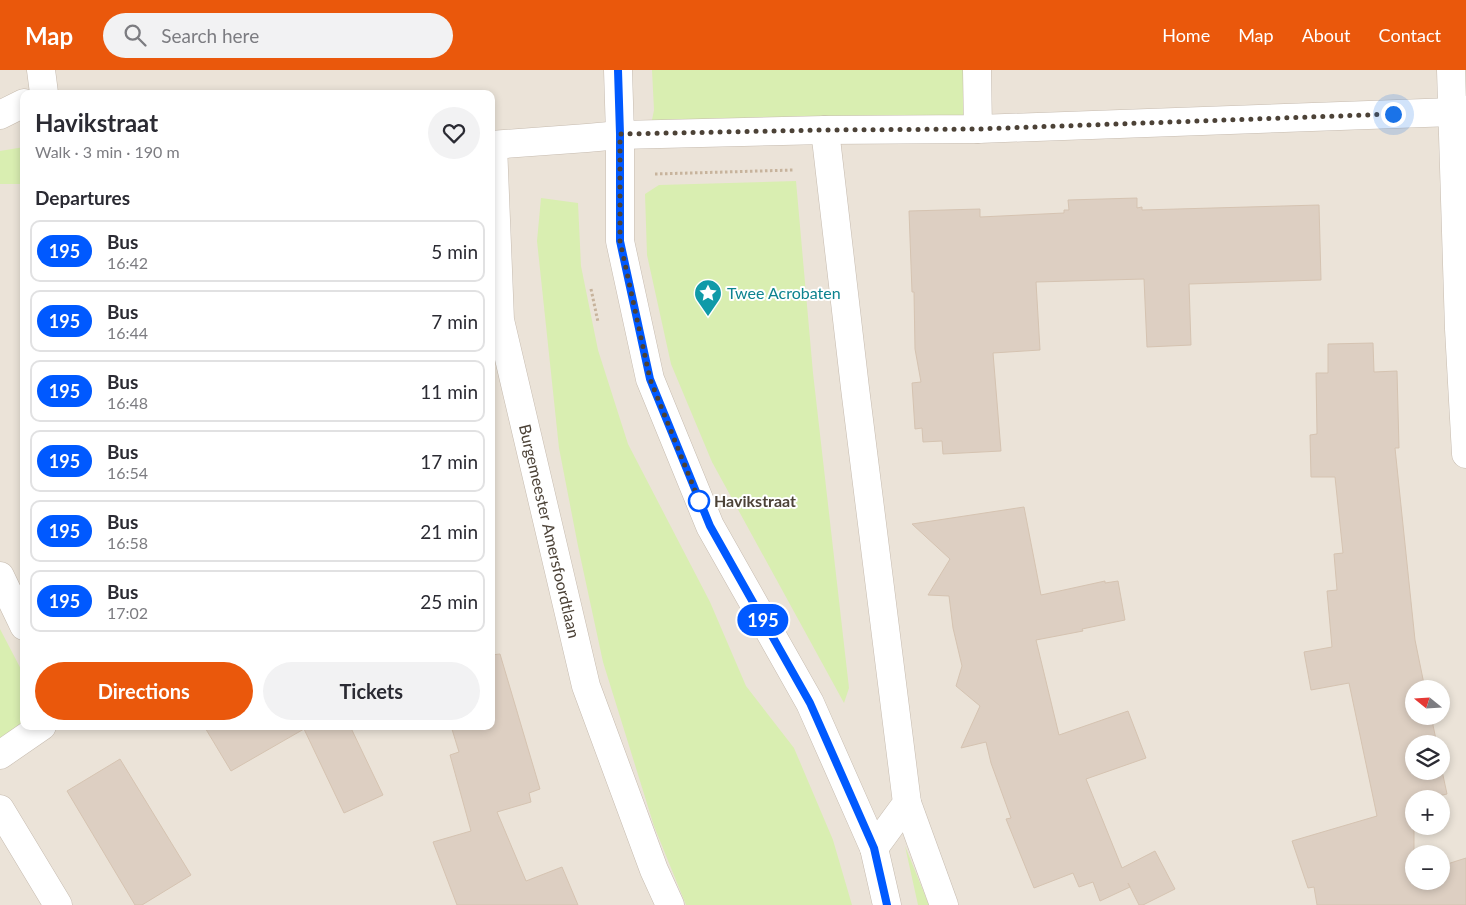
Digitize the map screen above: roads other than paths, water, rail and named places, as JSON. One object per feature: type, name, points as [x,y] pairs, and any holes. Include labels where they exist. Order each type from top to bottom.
[{"type":"street","points":[[41,70],[43,90]]},
{"type":"street","points":[[618,70],[620,241],[650,379],[710,526],[810,703],[874,848],[887,905]]},
{"type":"street","points":[[977,70],[978,129]]},
{"type":"street","points":[[1451,70],[1459,111],[1459,329],[1466,454]]},
{"type":"street","points":[[0,115],[20,105]]},
{"type":"street","points":[[495,145],[620,134],[978,129],[1459,111]]},
{"type":"street","points":[[825,130],[907,803],[944,905]]},
{"type":"street","name":"Burgemeester Amersfoordtlaan","points":[[495,211],[500,320],[586,686],[654,870],[670,905]]},
{"type":"street","points":[[0,576],[20,618]]},
{"type":"street","points":[[0,756],[36,730]]},
{"type":"street","points":[[874,848],[907,803]]},
{"type":"street","points":[[0,809],[58,905]]},
{"type":"place","name":"Twee Acrobaten","points":[[708,317]]},
{"type":"place","name":"Havikstraat","points":[[699,501]]}]
